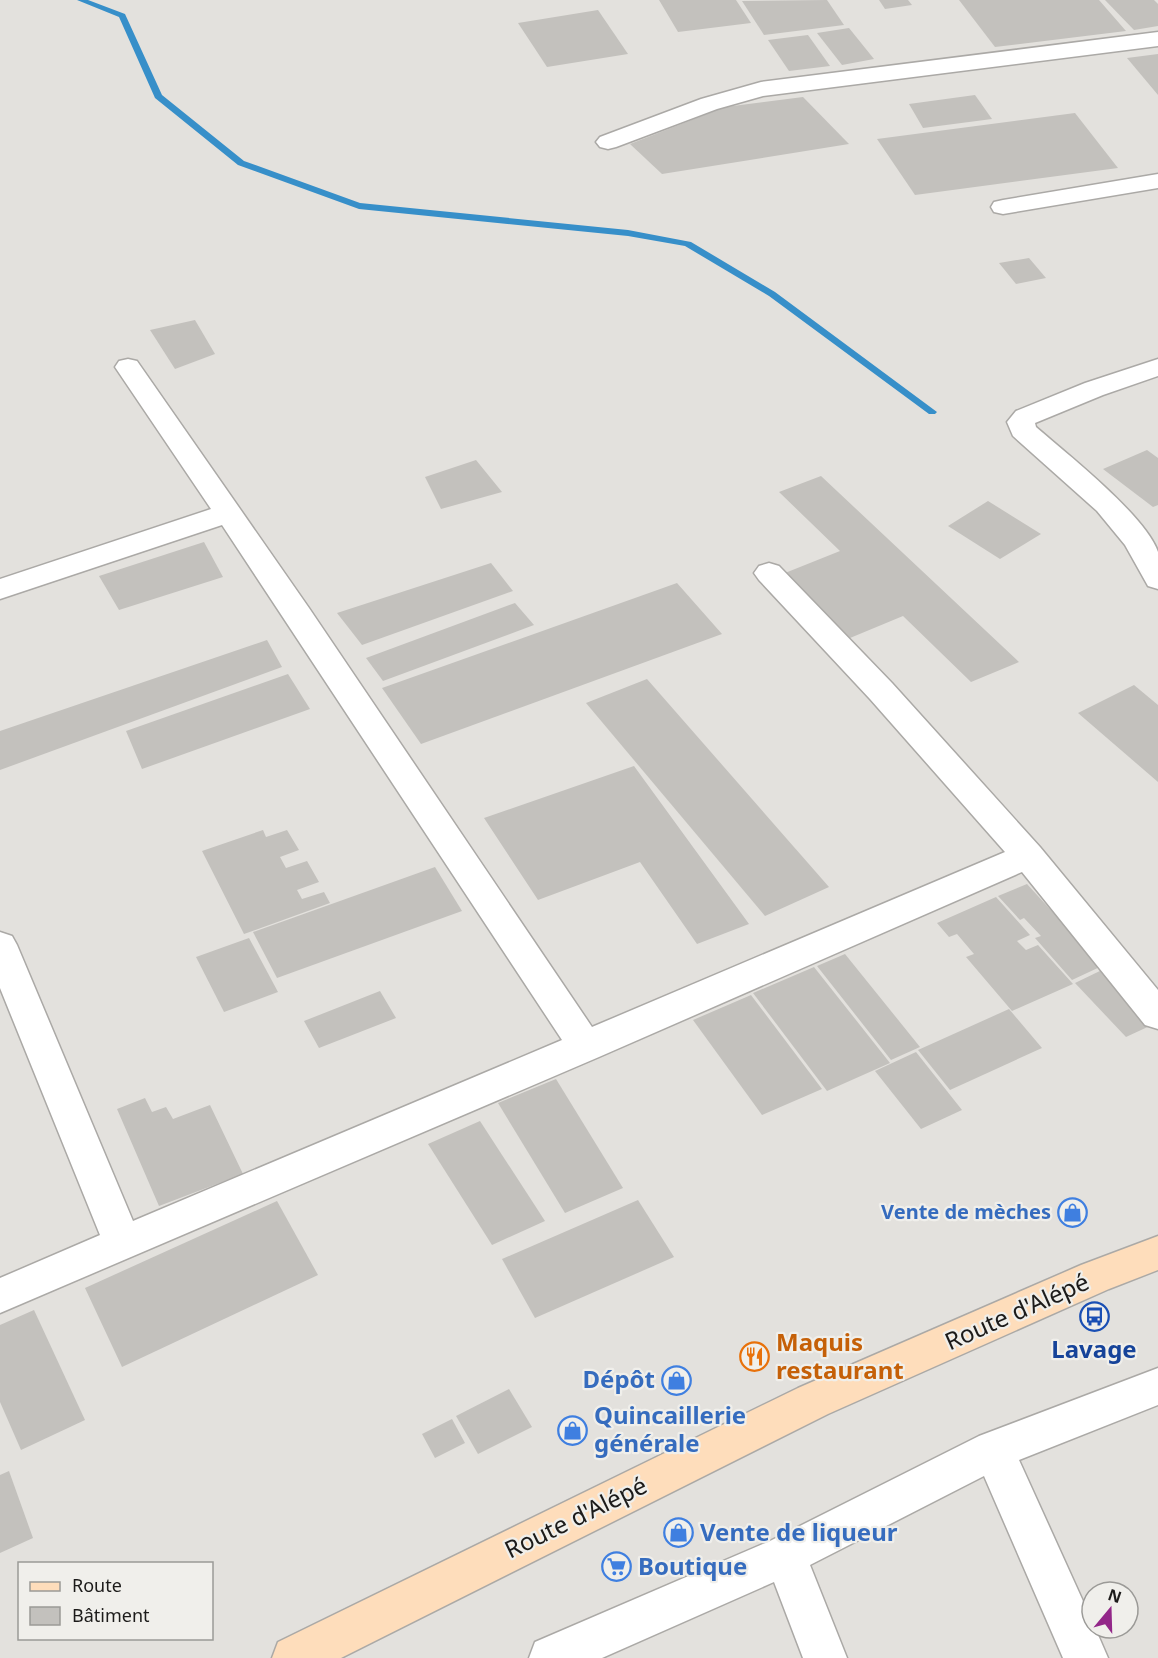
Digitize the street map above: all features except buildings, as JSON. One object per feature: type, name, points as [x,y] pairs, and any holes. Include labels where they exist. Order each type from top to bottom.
[{"type":"main road","name":"Route d'Alépé","points":[[294,1658],[813,1401],[1095,1277],[1158,1253]]},
{"type":"street","points":[[608,142],[709,104],[760,89],[1158,39]]},
{"type":"street","points":[[1003,207],[1158,181]]},
{"type":"street","points":[[128,367],[586,1047]]},
{"type":"street","points":[[1158,367],[1094,389],[1026,417],[1021,422],[1023,430],[1107,505],[1137,541],[1158,579]]},
{"type":"street","points":[[0,590],[228,513]]},
{"type":"street","points":[[769,573],[881,691],[1029,856],[1158,1015]]},
{"type":"street","points":[[0,1296],[1029,856]]},
{"type":"street","points":[[0,945],[123,1243]]},
{"type":"street","points":[[560,1656],[784,1556],[994,1450],[1158,1386]]},
{"type":"street","points":[[994,1450],[1086,1658]]},
{"type":"street","points":[[784,1556],[825,1658]]},
{"type":"waterway","points":[[81,0],[122,16],[158,96],[241,163],[359,206],[628,233],[688,244],[772,294],[932,412]]},
{"type":"place","name":"Vente de mèches","points":[[1072,1212]]},
{"type":"place","name":"Lavage","points":[[1094,1317]]},
{"type":"place","name":"Maquis restaurant","points":[[755,1357]]},
{"type":"place","name":"Dépôt","points":[[676,1380]]},
{"type":"place","name":"Quincaillerie générale","points":[[573,1430]]},
{"type":"place","name":"Vente de liqueur","points":[[679,1533]]},
{"type":"place","name":"Boutique","points":[[617,1567]]}]
